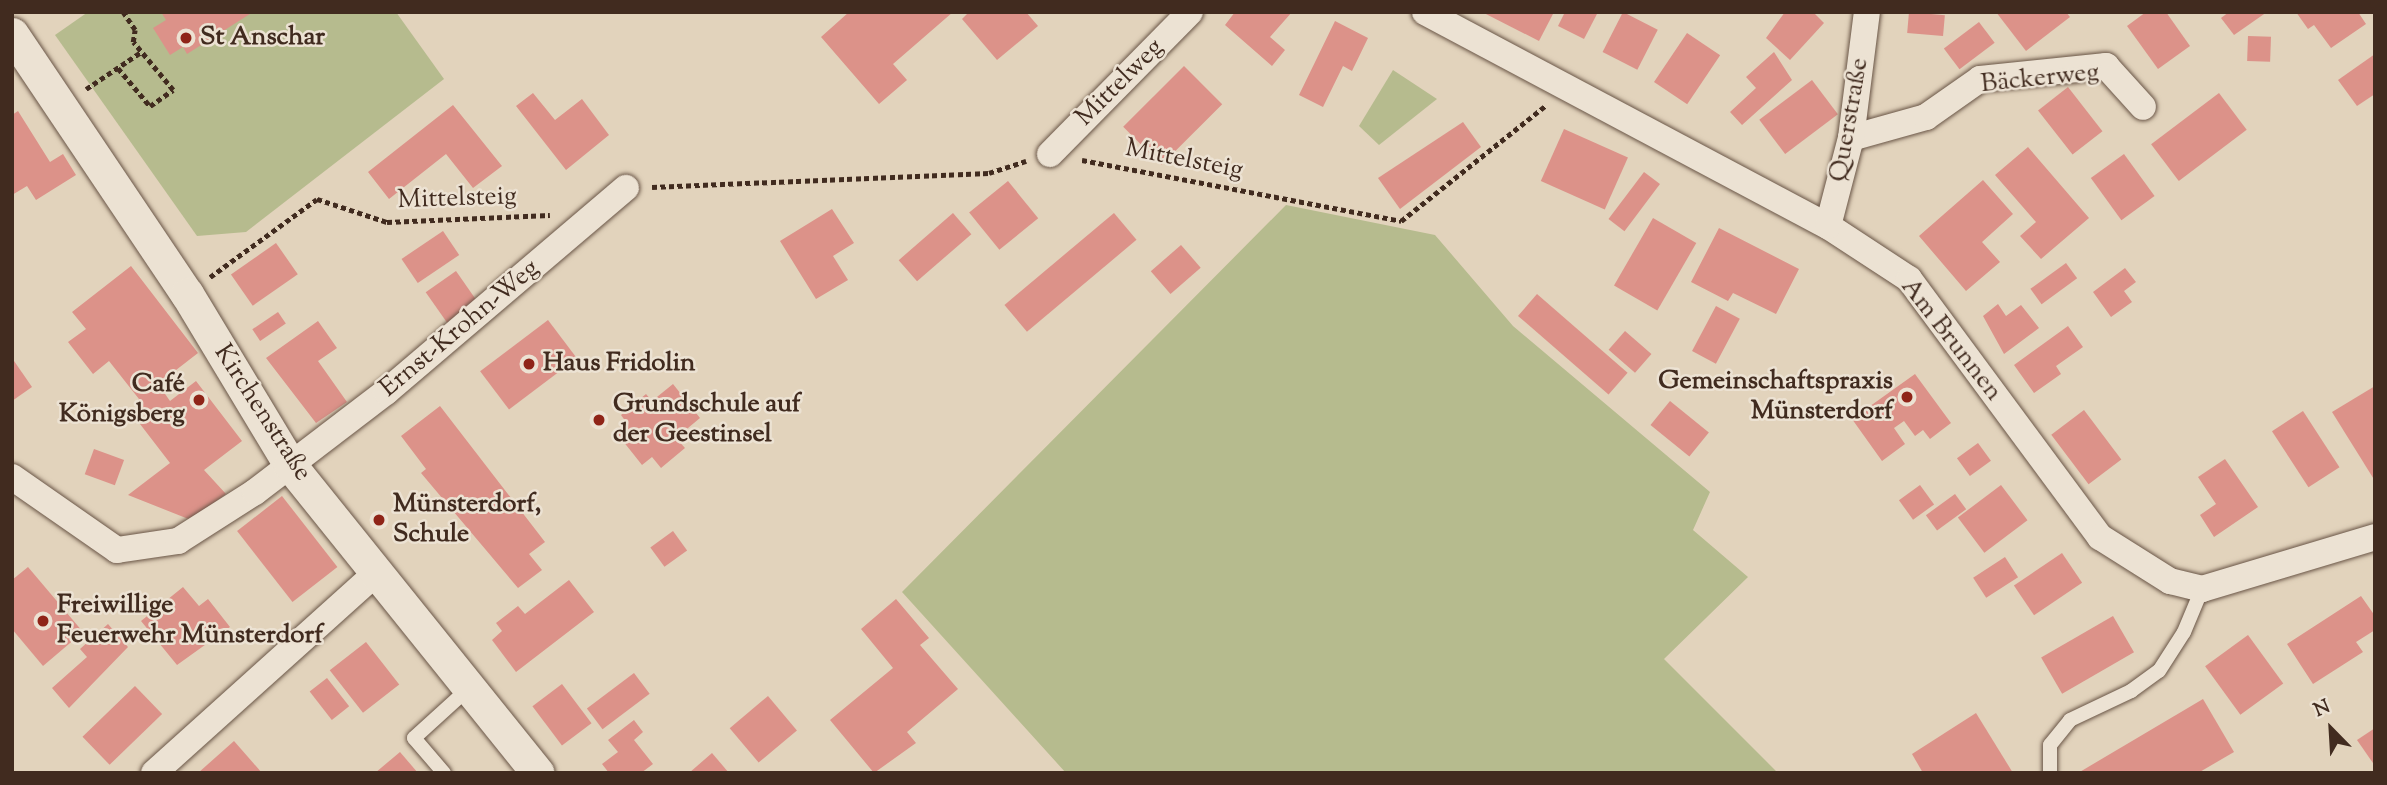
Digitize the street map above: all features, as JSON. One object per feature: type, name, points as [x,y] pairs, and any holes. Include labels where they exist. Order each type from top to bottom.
[{"type":"street","name":"Mittelweg","points":[[1050,154],[1191,12]]},
{"type":"street","name":"Am Brunnen","points":[[1425,12],[1565,90],[1828,226],[1909,279],[2100,537],[2170,581],[2202,589]]},
{"type":"street","name":"Querstraße","points":[[1828,226],[1852,138],[1867,12]]},
{"type":"street","name":"Kirchenstraße","points":[[12,34],[187,294],[290,465],[538,773]]},
{"type":"street","name":"Bäckerweg","points":[[1852,138],[1926,117],[1980,79],[2106,66],[2143,107]]},
{"type":"street","name":"Ernst-Krohn-Weg","points":[[18,489],[100,542],[117,550],[144,550],[195,533],[386,392],[626,188]]},
{"type":"street","points":[[2202,589],[2375,537]]},
{"type":"street","points":[[154,773],[377,572]]},
{"type":"lane","points":[[2050,773],[2050,744],[2070,720],[2131,691],[2159,671],[2184,632],[2202,589]]},
{"type":"lane","points":[[444,773],[414,738],[470,687]]},
{"type":"path","points":[[123,12],[141,52],[173,90],[150,106],[118,68],[141,52]]},
{"type":"path","name":"Mittelsteig","points":[[626,188],[989,173],[1050,154],[1401,221],[1565,90]]},
{"type":"path","name":"Mittelsteig","points":[[187,294],[317,199],[387,222],[595,213]]},
{"type":"green space","points":[[88,12],[396,12],[444,79],[246,232],[197,236],[55,35]]},
{"type":"green space","points":[[1393,70],[1437,99],[1379,145],[1359,126]]},
{"type":"green space","points":[[1286,205],[1435,235],[1513,326],[1710,492],[1693,530],[1748,577],[1664,659],[1778,773],[1066,773],[902,592]]},
{"type":"building","name":"St Anschar","points":[[161,12],[253,12],[187,54],[183,47],[170,55],[153,28],[166,20]]},
{"type":"building","points":[[849,12],[953,12],[893,64],[907,80],[879,104],[821,37]]},
{"type":"building","points":[[969,12],[1026,12],[1038,26],[997,60],[962,19]]},
{"type":"building","points":[[1235,12],[1292,12],[1270,37],[1285,50],[1272,66],[1225,25]]},
{"type":"building","points":[[1482,12],[1554,12],[1539,41]]},
{"type":"building","points":[[1565,12],[1598,12],[1584,39],[1558,26]]},
{"type":"building","points":[[1623,12],[1658,30],[1637,70],[1603,52]]},
{"type":"building","points":[[1785,12],[1813,12],[1824,23],[1790,60],[1766,38]]},
{"type":"building","points":[[1909,12],[1945,15],[1943,36],[1907,33]]},
{"type":"building","points":[[1996,12],[2066,12],[2070,17],[2026,51]]},
{"type":"building","points":[[2146,12],[2166,12],[2190,46],[2158,69],[2127,26]]},
{"type":"building","points":[[2229,12],[2267,12],[2234,35],[2221,18]]},
{"type":"building","points":[[2296,12],[2358,12],[2366,24],[2331,48],[2314,25],[2308,29]]},
{"type":"building","points":[[1335,21],[1368,38],[1352,71],[1343,66],[1323,107],[1299,95]]},
{"type":"building","points":[[1979,22],[1995,43],[1960,69],[1944,48]]},
{"type":"building","points":[[1687,33],[1720,55],[1687,104],[1654,82]]},
{"type":"building","points":[[2248,36],[2271,37],[2270,62],[2247,61]]},
{"type":"building","points":[[1774,52],[1792,80],[1742,125],[1730,112],[1756,88],[1746,77]]},
{"type":"building","points":[[2375,54],[2375,94],[2357,106],[2338,80]]},
{"type":"building","points":[[1184,66],[1222,104],[1161,165],[1123,127]]},
{"type":"building","points":[[1812,80],[1838,114],[1785,154],[1759,120]]},
{"type":"building","points":[[2068,87],[2102,131],[2073,155],[2038,110]]},
{"type":"building","points":[[533,93],[555,120],[582,99],[609,135],[566,170],[516,106]]},
{"type":"building","points":[[2219,93],[2247,130],[2179,181],[2151,144]]},
{"type":"building","points":[[453,105],[502,166],[473,188],[446,154],[389,199],[368,172]]},
{"type":"building","points":[[18,111],[50,162],[63,154],[76,175],[36,200],[27,186],[12,195],[12,115]]},
{"type":"building","points":[[1463,122],[1481,147],[1400,209],[1378,178]]},
{"type":"building","points":[[1564,129],[1628,157],[1605,210],[1541,181]]},
{"type":"building","points":[[2028,147],[2089,218],[2041,259],[2020,236],[2036,222],[1995,175]]},
{"type":"building","points":[[2124,154],[2155,196],[2121,220],[2091,178]]},
{"type":"building","points":[[1644,172],[1660,184],[1624,231],[1608,219]]},
{"type":"building","points":[[1983,180],[2013,214],[1982,242],[2000,262],[1966,291],[1919,236]]},
{"type":"building","points":[[1008,181],[1038,218],[999,250],[969,212]]},
{"type":"building","points":[[832,209],[854,243],[833,256],[848,280],[816,299],[780,241]]},
{"type":"building","points":[[953,213],[971,234],[917,281],[899,260]]},
{"type":"building","points":[[1114,213],[1136,240],[1027,332],[1004,305]]},
{"type":"building","points":[[1653,218],[1696,243],[1657,311],[1614,286]]},
{"type":"building","points":[[1719,228],[1799,269],[1776,314],[1733,293],[1728,301],[1691,282]]},
{"type":"building","points":[[443,231],[459,255],[418,283],[402,259]]},
{"type":"building","points":[[276,243],[298,274],[253,306],[231,275]]},
{"type":"building","points":[[1181,245],[1201,268],[1170,294],[1151,271]]},
{"type":"building","points":[[2066,263],[2077,278],[2042,304],[2030,289]]},
{"type":"building","points":[[131,266],[198,353],[158,384],[170,401],[196,381],[242,441],[204,470],[226,494],[191,520],[128,495],[170,463],[140,424],[147,419],[135,402],[139,399],[109,361],[93,374],[68,342],[86,329],[72,312]]},
{"type":"building","points":[[2125,268],[2136,282],[2124,291],[2132,302],[2111,317],[2093,292]]},
{"type":"building","points":[[456,271],[478,302],[447,323],[426,292]]},
{"type":"building","points":[[1537,294],[1628,373],[1609,395],[1518,316]]},
{"type":"building","points":[[1998,304],[2006,316],[2021,305],[2039,328],[2004,354],[1983,316]]},
{"type":"building","points":[[1716,306],[1740,319],[1716,364],[1692,351]]},
{"type":"building","points":[[278,312],[286,324],[260,341],[252,329]]},
{"type":"building","name":"Haus Fridolin","points":[[548,320],[577,358],[509,409],[480,371]]},
{"type":"building","points":[[318,321],[337,348],[318,361],[347,402],[316,423],[266,358]]},
{"type":"building","points":[[2068,326],[2083,347],[2056,366],[2061,374],[2034,393],[2014,365]]},
{"type":"building","points":[[1625,331],[1651,354],[1635,373],[1609,350]]},
{"type":"building","points":[[12,358],[32,387],[12,401]]},
{"type":"building","name":"Gemeinschaftspraxis Münsterdorf","points":[[1915,374],[1951,423],[1930,439],[1923,430],[1915,436],[1904,421],[1894,428],[1905,444],[1882,461],[1852,419]]},
{"type":"building","points":[[673,384],[700,418],[676,438],[685,448],[661,468],[652,457],[642,465],[615,431],[626,422],[621,415],[646,394],[652,401]]},
{"type":"building","points":[[2375,386],[2375,481],[2332,412]]},
{"type":"building","points":[[1670,401],[1709,432],[1689,457],[1650,425]]},
{"type":"building","points":[[440,406],[545,542],[529,554],[542,570],[518,588],[421,473],[426,469],[401,436]]},
{"type":"building","points":[[2084,410],[2121,460],[2089,484],[2051,435]]},
{"type":"building","points":[[2303,411],[2339,467],[2308,487],[2272,431]]},
{"type":"building","points":[[1978,443],[1991,461],[1970,476],[1957,458]]},
{"type":"building","points":[[94,449],[124,460],[115,485],[85,474]]},
{"type":"building","points":[[2225,459],[2258,507],[2214,537],[2200,515],[2216,504],[2198,477]]},
{"type":"building","points":[[1920,485],[1934,504],[1913,520],[1899,500]]},
{"type":"building","points":[[2001,485],[2027,520],[1984,553],[1958,517]]},
{"type":"building","points":[[1955,494],[1966,509],[1937,531],[1926,515]]},
{"type":"building","points":[[282,496],[337,567],[292,602],[237,531]]},
{"type":"building","points":[[673,531],[687,550],[664,567],[650,547]]},
{"type":"building","points":[[2062,553],[2082,583],[2034,615],[2014,585]]},
{"type":"building","points":[[2005,557],[2018,577],[1986,598],[1973,578]]},
{"type":"building","name":"Freiwillige Feuerwehr Münsterdorf","points":[[28,567],[83,632],[43,666],[12,629],[12,580]]},
{"type":"building","points":[[569,580],[594,612],[516,672],[492,640],[502,631],[496,623],[518,606],[525,614]]},
{"type":"building","points":[[183,587],[199,606],[208,599],[230,627],[177,665],[141,621]]},
{"type":"building","points":[[2361,596],[2375,616],[2375,630],[2356,642],[2363,652],[2313,684],[2287,644]]},
{"type":"building","points":[[896,599],[929,638],[920,645],[958,689],[907,732],[916,743],[874,773],[830,720],[893,668],[861,629]]},
{"type":"building","points":[[2113,616],[2134,652],[2062,694],[2041,658]]},
{"type":"building","points":[[108,624],[128,647],[69,708],[52,688],[87,657],[80,649]]},
{"type":"building","points":[[2248,635],[2283,684],[2240,715],[2205,666]]},
{"type":"building","points":[[366,642],[399,685],[363,713],[330,670]]},
{"type":"building","points":[[634,673],[650,694],[603,729],[587,709]]},
{"type":"building","points":[[327,678],[349,706],[332,720],[310,692]]},
{"type":"building","points":[[562,684],[591,723],[562,745],[532,706]]},
{"type":"building","points":[[135,686],[162,714],[110,765],[82,737]]},
{"type":"building","points":[[768,696],[797,730],[759,763],[730,728]]},
{"type":"building","points":[[2203,699],[2234,752],[2198,773],[2078,773]]},
{"type":"building","points":[[1976,713],[2013,773],[1923,773],[1912,754]]},
{"type":"building","points":[[634,720],[643,732],[634,740],[653,764],[641,773],[609,773],[602,764],[618,752],[608,740]]},
{"type":"building","points":[[2375,728],[2375,766],[2357,740]]},
{"type":"building","points":[[234,741],[262,773],[198,773]]},
{"type":"building","points":[[400,752],[418,773],[375,773]]},
{"type":"building","points":[[712,753],[729,773],[689,773]]},
{"type":"place","name":"St Anschar","points":[[186,38]]},
{"type":"place","name":"Haus Fridolin","points":[[529,364]]},
{"type":"place","name":"Gemeinschaftspraxis Münsterdorf","points":[[1907,397]]},
{"type":"place","name":"Café Königsberg","points":[[199,400]]},
{"type":"place","name":"Grundschule auf der Geestinsel","points":[[599,420]]},
{"type":"place","name":"Münsterdorf, Schule","points":[[379,520]]},
{"type":"place","name":"Freiwillige Feuerwehr Münsterdorf","points":[[43,621]]}]
